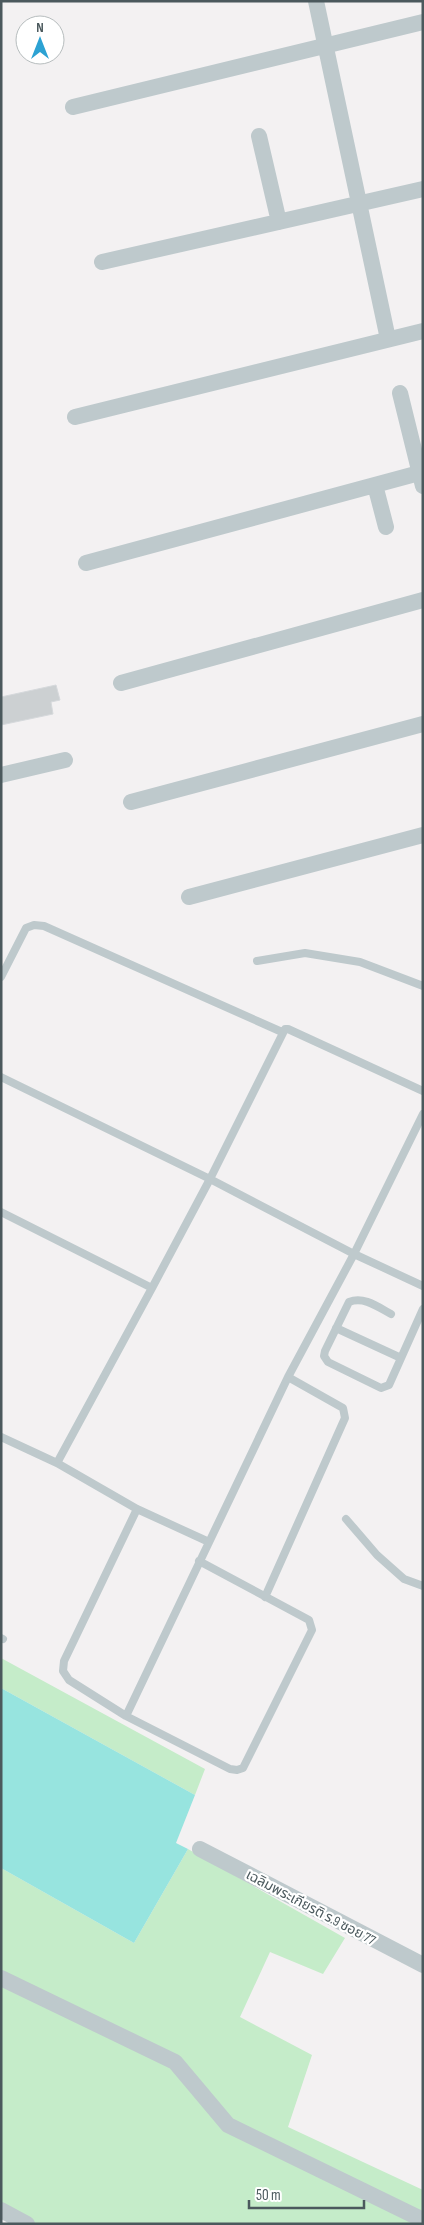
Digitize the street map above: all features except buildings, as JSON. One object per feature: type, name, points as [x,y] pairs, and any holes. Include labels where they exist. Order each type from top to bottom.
[{"type":"street","points":[[316,1],[388,339]]},
{"type":"street","points":[[73,106],[423,22]]},
{"type":"street","points":[[259,136],[279,222]]},
{"type":"street","points":[[102,262],[423,189]]},
{"type":"street","points":[[75,417],[423,331]]},
{"type":"street","points":[[86,563],[375,485],[422,477],[400,393]]},
{"type":"street","points":[[375,485],[386,527]]},
{"type":"street","points":[[121,683],[423,600]]},
{"type":"street","points":[[131,802],[423,724]]},
{"type":"street","points":[[1,774],[65,760]]},
{"type":"street","points":[[189,897],[423,835]]},
{"type":"street","name":"เฉลิมพระเกียรติ ร.9 ซอย 77","points":[[200,1849],[423,1965]]},
{"type":"street","points":[[1,1978],[175,2062],[228,2125],[423,2220]]},
{"type":"street","points":[[1,2210],[27,2224]]},
{"type":"lane","points":[[1,977],[26,928],[34,925],[44,926],[282,1032]]},
{"type":"lane","points":[[257,961],[305,953],[314,954],[360,962],[423,986]]},
{"type":"lane","points":[[57,1463],[210,1179],[282,1032],[288,1029],[423,1092]]},
{"type":"lane","points":[[1,1077],[210,1179],[354,1254],[423,1286]]},
{"type":"lane","points":[[126,1716],[288,1377],[354,1254],[423,1114]]},
{"type":"lane","points":[[1,1212],[152,1288]]},
{"type":"lane","points":[[391,1314],[366,1301],[355,1300],[349,1302],[325,1351],[324,1356],[328,1362],[381,1388],[389,1385],[423,1309]]},
{"type":"lane","points":[[336,1328],[401,1358]]},
{"type":"lane","points":[[265,1597],[345,1418],[343,1408],[288,1377]]},
{"type":"lane","points":[[1,1438],[57,1463],[137,1509],[209,1542]]},
{"type":"lane","points":[[137,1509],[64,1661],[63,1671],[69,1680],[126,1716],[230,1770],[237,1770],[243,1768],[312,1630],[309,1620],[199,1560]]},
{"type":"lane","points":[[346,1519],[377,1555],[404,1579],[423,1586]]},
{"type":"green space","points":[[1,1658],[205,1769],[195,1795],[1,1688]]},
{"type":"green space","points":[[188,1849],[345,1938],[323,1974],[270,1952],[240,2017],[312,2055],[288,2127],[423,2190],[423,2224],[36,2224],[1,2206],[1,1868],[134,1943]]},
{"type":"water","points":[[1,1688],[195,1795],[176,1843],[188,1849],[134,1943],[1,1868]]}]
